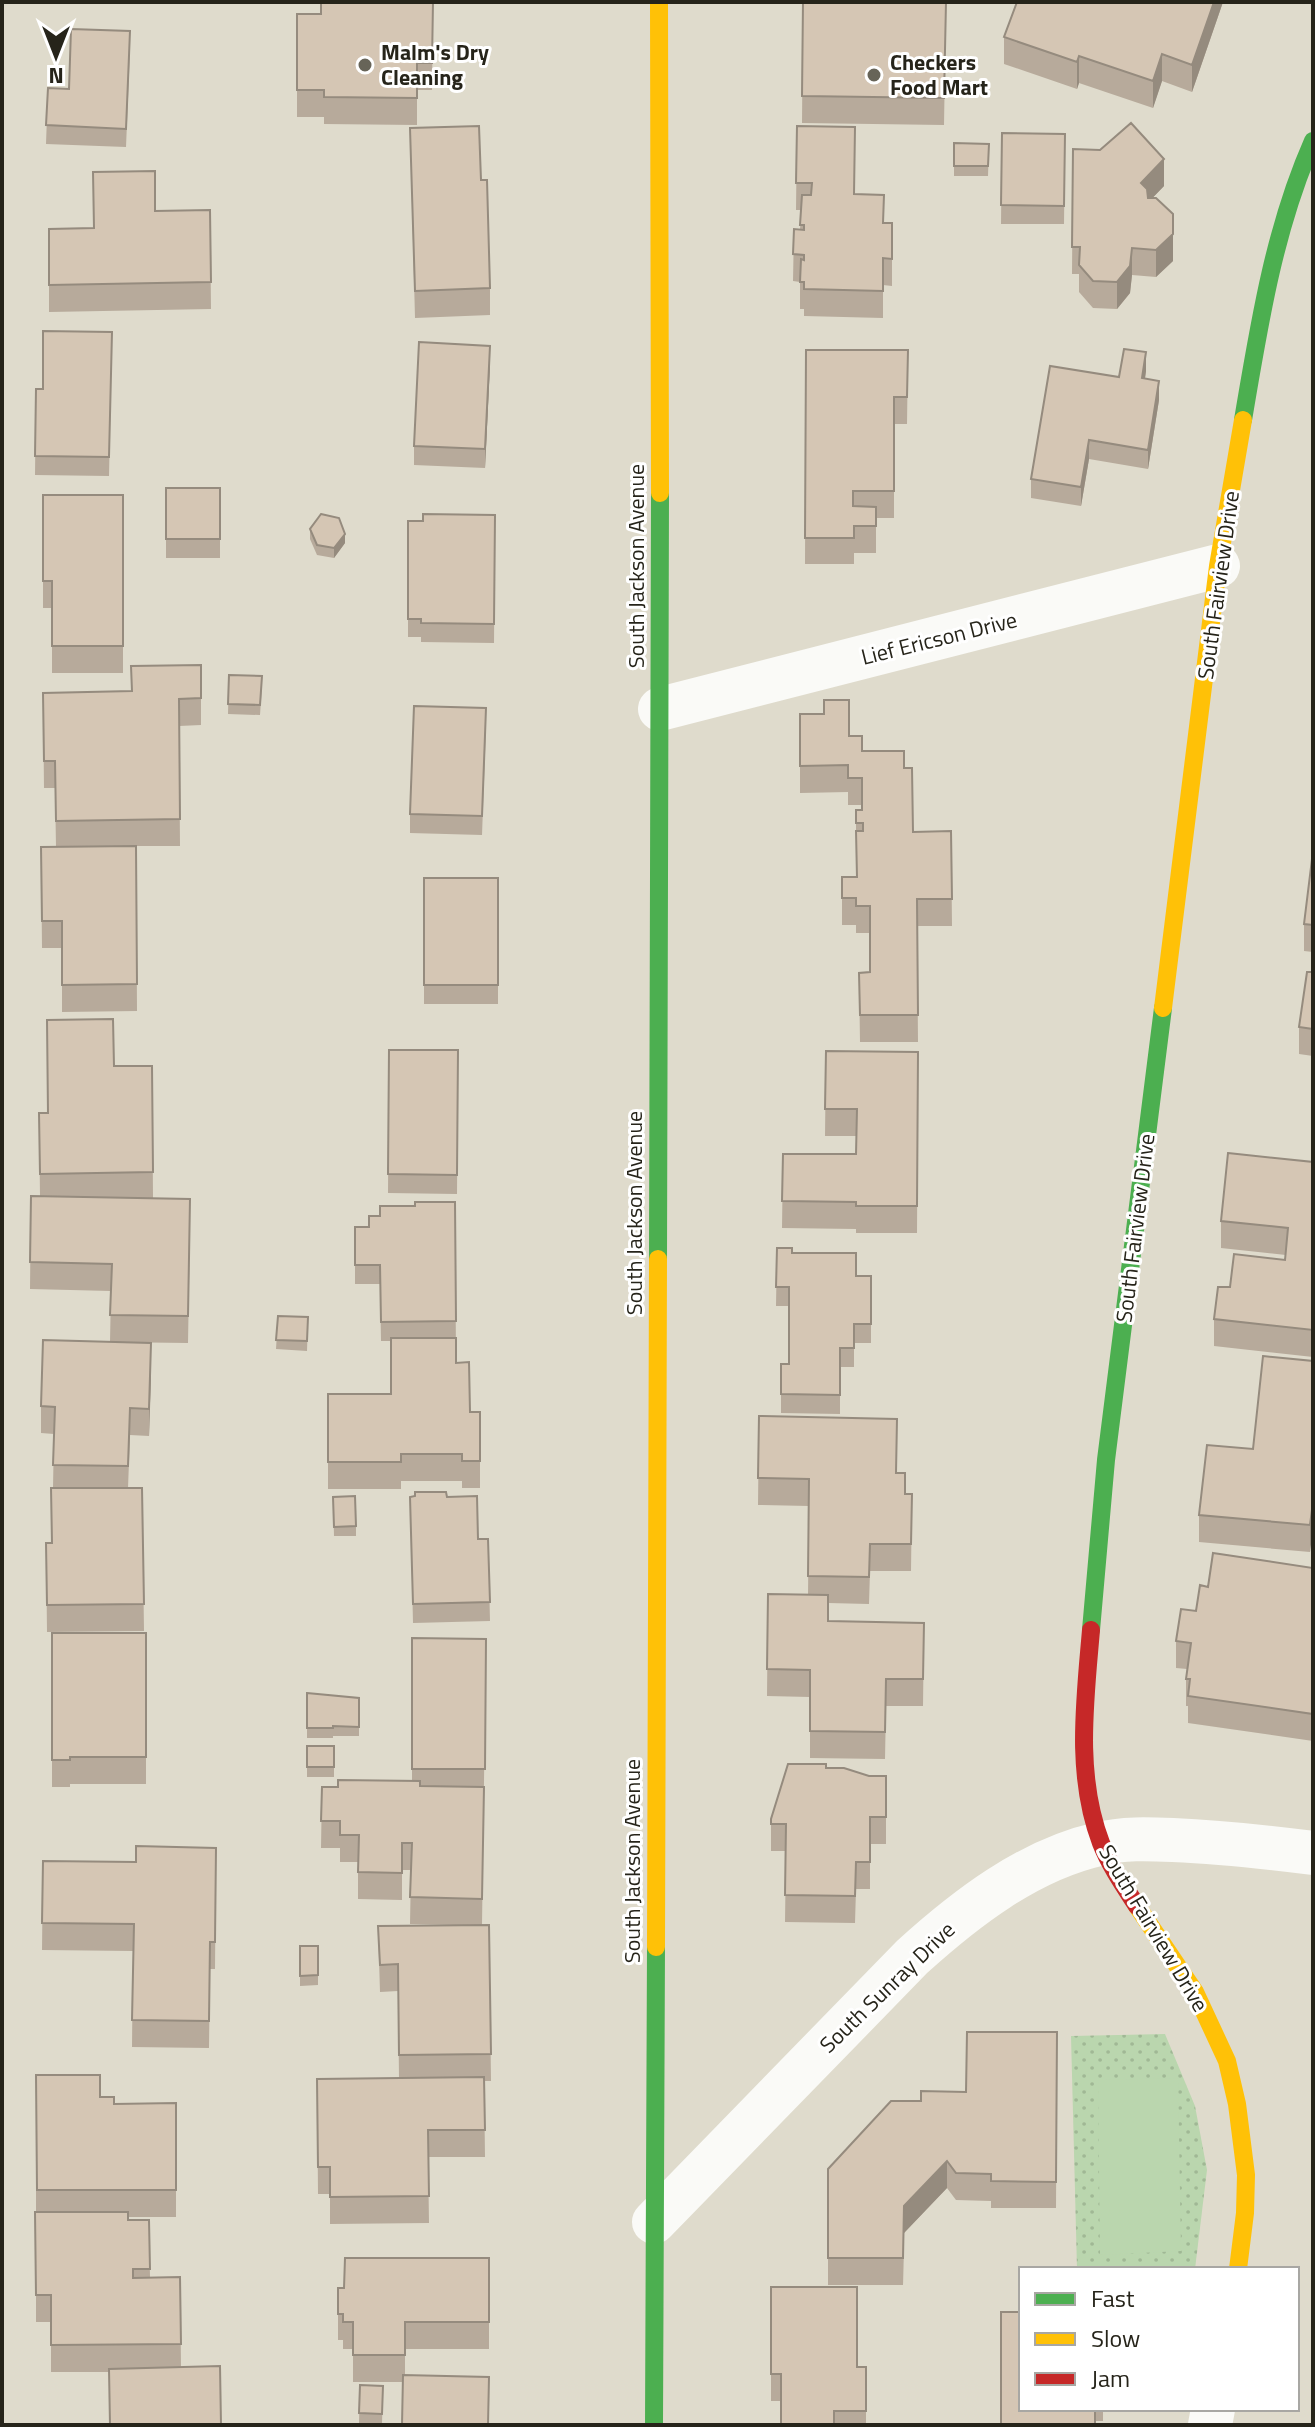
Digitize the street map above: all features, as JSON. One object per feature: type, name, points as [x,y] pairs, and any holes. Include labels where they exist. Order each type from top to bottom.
[{"type":"main road","name":"South Jackson Avenue","points":[[654,2425],[660,709],[659,2]]},
{"type":"main road","name":"South Fairview Drive","points":[[1238,2267],[1246,2175],[1237,2104],[1227,2061],[1195,1992],[1117,1876],[1101,1843],[1092,1811],[1084,1757],[1084,1710],[1106,1460],[1218,566],[1277,243],[1303,160],[1313,141]]},
{"type":"street","name":"Lief Ericson Drive","points":[[660,709],[1218,566]]},
{"type":"street","name":"South Sunray Drive","points":[[654,2222],[912,1957],[934,1937],[1025,1873],[1056,1858],[1101,1843],[1142,1839],[1313,1853]]},
{"type":"green space","points":[[1165,2034],[1195,2106],[1207,2170],[1195,2267],[1077,2267],[1071,2036]]},
{"type":"green space","points":[[1178,2078],[1181,2251],[1100,2255],[1098,2080]]},
{"type":"building","name":"Malm's Dry Cleaning","points":[[321,2],[433,2],[432,63],[417,63],[417,98],[324,97],[324,90],[297,90],[297,14],[321,14]]},
{"type":"building","name":"Checkers Food Mart","points":[[803,2],[946,2],[944,98],[802,96]]},
{"type":"building","points":[[1017,2],[1214,2],[1192,65],[1162,54],[1153,81],[1079,56],[1077,62],[1004,37]]},
{"type":"building","points":[[71,29],[130,31],[126,129],[46,125],[48,88],[69,89]]},
{"type":"building","points":[[1131,123],[1164,159],[1141,183],[1147,189],[1148,198],[1156,198],[1173,214],[1173,234],[1156,250],[1132,248],[1130,266],[1117,282],[1093,281],[1079,265],[1080,247],[1072,247],[1073,149],[1100,150]]},
{"type":"building","points":[[479,126],[481,180],[487,180],[490,288],[415,291],[410,128]]},
{"type":"building","points":[[797,126],[855,127],[854,194],[884,195],[883,223],[892,223],[892,259],[883,258],[883,291],[804,289],[804,282],[800,282],[804,255],[793,254],[794,229],[804,230],[804,225],[800,225],[802,195],[811,195],[812,183],[796,183]]},
{"type":"building","points":[[1002,133],[1065,134],[1064,206],[1001,205]]},
{"type":"building","points":[[954,143],[989,144],[988,166],[954,166]]},
{"type":"building","points":[[155,171],[155,211],[210,210],[211,282],[49,285],[49,229],[94,228],[93,172]]},
{"type":"building","points":[[43,331],[112,332],[109,457],[35,456],[36,389],[43,389]]},
{"type":"building","points":[[419,342],[490,346],[485,449],[414,446]]},
{"type":"building","points":[[1124,349],[1146,352],[1142,378],[1159,381],[1148,450],[1089,440],[1081,487],[1031,479],[1050,366],[1119,377]]},
{"type":"building","points":[[806,350],[908,350],[907,397],[894,397],[894,491],[853,491],[853,506],[876,507],[876,526],[854,526],[854,538],[805,538]]},
{"type":"building","points":[[166,488],[220,488],[220,539],[166,539]]},
{"type":"building","points":[[43,495],[123,495],[123,646],[52,646],[52,581],[43,581]]},
{"type":"building","points":[[321,514],[339,518],[345,534],[334,548],[317,545],[310,529]]},
{"type":"building","points":[[423,514],[495,515],[494,624],[421,623],[421,619],[408,619],[408,521],[423,521]]},
{"type":"building","points":[[201,665],[201,698],[179,699],[180,819],[56,821],[55,761],[44,761],[43,693],[132,691],[131,666]]},
{"type":"building","points":[[229,675],[262,676],[260,705],[228,704]]},
{"type":"building","points":[[824,700],[849,700],[849,736],[862,736],[862,751],[904,751],[904,768],[912,768],[913,832],[951,831],[952,899],[917,899],[918,1015],[860,1015],[859,973],[870,972],[870,906],[856,906],[856,898],[842,898],[842,877],[857,877],[856,831],[863,831],[863,823],[856,823],[856,810],[862,810],[862,778],[848,778],[848,765],[800,766],[800,714],[824,714]]},
{"type":"building","points":[[414,706],[486,708],[482,816],[410,814]]},
{"type":"building","points":[[136,846],[137,984],[62,985],[62,921],[42,921],[41,847]]},
{"type":"building","points":[[1313,859],[1313,925],[1304,924]]},
{"type":"building","points":[[424,878],[498,878],[498,985],[424,985]]},
{"type":"building","points":[[1307,972],[1313,972],[1313,1029],[1299,1027]]},
{"type":"building","points":[[113,1019],[114,1066],[152,1066],[153,1172],[40,1174],[39,1113],[48,1113],[47,1020]]},
{"type":"building","points":[[389,1050],[458,1050],[457,1175],[388,1174]]},
{"type":"building","points":[[826,1051],[918,1052],[917,1206],[782,1201],[783,1154],[856,1154],[857,1109],[825,1109]]},
{"type":"building","points":[[1228,1153],[1313,1162],[1313,1330],[1214,1319],[1218,1287],[1230,1287],[1234,1254],[1285,1260],[1288,1228],[1221,1221]]},
{"type":"building","points":[[31,1196],[190,1199],[188,1316],[110,1315],[112,1264],[30,1262]]},
{"type":"building","points":[[415,1202],[455,1202],[456,1321],[381,1322],[380,1265],[355,1265],[355,1227],[369,1227],[369,1216],[380,1216],[380,1206],[415,1206]]},
{"type":"building","points":[[777,1248],[792,1248],[792,1253],[856,1253],[856,1276],[871,1276],[871,1324],[854,1324],[854,1348],[840,1348],[840,1395],[781,1394],[781,1364],[789,1364],[789,1287],[776,1287]]},
{"type":"building","points":[[278,1316],[308,1317],[307,1341],[276,1340]]},
{"type":"building","points":[[391,1338],[456,1338],[456,1363],[469,1362],[470,1412],[480,1412],[480,1461],[462,1461],[462,1454],[401,1454],[401,1462],[328,1462],[328,1394],[391,1394]]},
{"type":"building","points":[[43,1340],[151,1343],[149,1409],[130,1408],[128,1466],[53,1465],[55,1407],[41,1406]]},
{"type":"building","points":[[1263,1356],[1313,1361],[1313,1502],[1310,1525],[1199,1515],[1207,1445],[1253,1449]]},
{"type":"building","points":[[759,1416],[897,1419],[896,1473],[905,1473],[905,1494],[912,1494],[911,1544],[870,1544],[869,1577],[808,1576],[809,1479],[758,1478]]},
{"type":"building","points":[[51,1488],[142,1488],[144,1604],[47,1605],[46,1543],[52,1543]]},
{"type":"building","points":[[415,1492],[446,1492],[447,1497],[477,1496],[478,1539],[488,1539],[490,1602],[413,1604],[410,1497],[415,1496]]},
{"type":"building","points":[[355,1496],[356,1526],[334,1527],[333,1497]]},
{"type":"building","points":[[1213,1553],[1313,1568],[1313,1714],[1188,1696],[1190,1679],[1186,1679],[1191,1643],[1176,1641],[1181,1609],[1196,1611],[1200,1585],[1208,1587]]},
{"type":"building","points":[[768,1594],[828,1595],[828,1621],[924,1623],[923,1679],[886,1679],[885,1732],[810,1731],[810,1670],[767,1669]]},
{"type":"building","points":[[52,1633],[146,1633],[146,1757],[70,1757],[70,1760],[52,1760]]},
{"type":"building","points":[[412,1638],[486,1639],[485,1769],[412,1769]]},
{"type":"building","points":[[307,1693],[359,1698],[359,1727],[307,1728]]},
{"type":"building","points":[[307,1746],[334,1746],[334,1767],[307,1767]]},
{"type":"building","points":[[788,1764],[826,1764],[826,1768],[886,1776],[886,1817],[870,1817],[870,1862],[856,1862],[855,1896],[785,1895],[786,1824],[771,1824],[771,1819]]},
{"type":"building","points":[[338,1780],[420,1781],[420,1786],[484,1787],[482,1899],[410,1897],[412,1843],[402,1843],[402,1873],[358,1872],[359,1835],[340,1835],[340,1821],[321,1821],[322,1787],[338,1787]]},
{"type":"building","points":[[136,1846],[216,1848],[215,1942],[210,1942],[209,2021],[132,2020],[134,1924],[42,1923],[43,1861],[136,1862]]},
{"type":"building","points":[[489,1925],[491,2054],[399,2055],[398,1964],[380,1965],[378,1926]]},
{"type":"building","points":[[300,1946],[318,1946],[318,1975],[300,1976]]},
{"type":"building","points":[[967,2032],[1057,2032],[1056,2182],[991,2181],[991,2174],[956,2173],[947,2161],[904,2206],[903,2258],[828,2258],[828,2169],[891,2101],[921,2101],[921,2091],[966,2092]]},
{"type":"building","points":[[36,2075],[100,2075],[100,2097],[114,2097],[114,2104],[176,2103],[176,2190],[37,2190]]},
{"type":"building","points":[[484,2077],[485,2130],[428,2130],[429,2196],[330,2197],[330,2167],[318,2167],[317,2079]]},
{"type":"building","points":[[35,2212],[128,2212],[128,2220],[149,2220],[150,2269],[133,2269],[133,2278],[180,2277],[181,2344],[51,2345],[51,2295],[36,2295]]},
{"type":"building","points":[[345,2258],[489,2258],[489,2322],[405,2322],[405,2355],[353,2355],[353,2322],[343,2322],[343,2314],[338,2314],[338,2288],[344,2288]]},
{"type":"building","points":[[771,2287],[857,2287],[857,2367],[866,2367],[866,2411],[834,2411],[834,2425],[781,2425],[781,2374],[771,2374]]},
{"type":"building","points":[[1001,2312],[1019,2312],[1019,2411],[1095,2411],[1095,2425],[1001,2425]]},
{"type":"building","points":[[220,2366],[221,2425],[110,2425],[109,2369]]},
{"type":"building","points":[[403,2375],[489,2377],[488,2425],[402,2425]]},
{"type":"building","points":[[360,2385],[383,2386],[382,2414],[359,2413]]},
{"type":"traffic: fast","points":[[1243,420],[1278,243],[1299,174],[1313,141]]},
{"type":"traffic: fast","points":[[658,1259],[660,493]]},
{"type":"traffic: fast","points":[[1091,1630],[1106,1460],[1163,1008]]},
{"type":"traffic: fast","points":[[654,2425],[656,1947]]},
{"type":"traffic: slow","points":[[659,2],[660,493]]},
{"type":"traffic: slow","points":[[1163,1008],[1218,566],[1243,420]]},
{"type":"traffic: slow","points":[[656,1947],[658,1259]]},
{"type":"traffic: slow","points":[[1137,1906],[1195,1992],[1227,2061],[1237,2104],[1246,2175],[1238,2267]]},
{"type":"traffic: jam","points":[[1091,1630],[1084,1738],[1088,1791],[1101,1843],[1137,1906]]},
{"type":"place","name":"Malm's Dry Cleaning","points":[[365,65]]},
{"type":"place","name":"Checkers Food Mart","points":[[874,75]]}]
